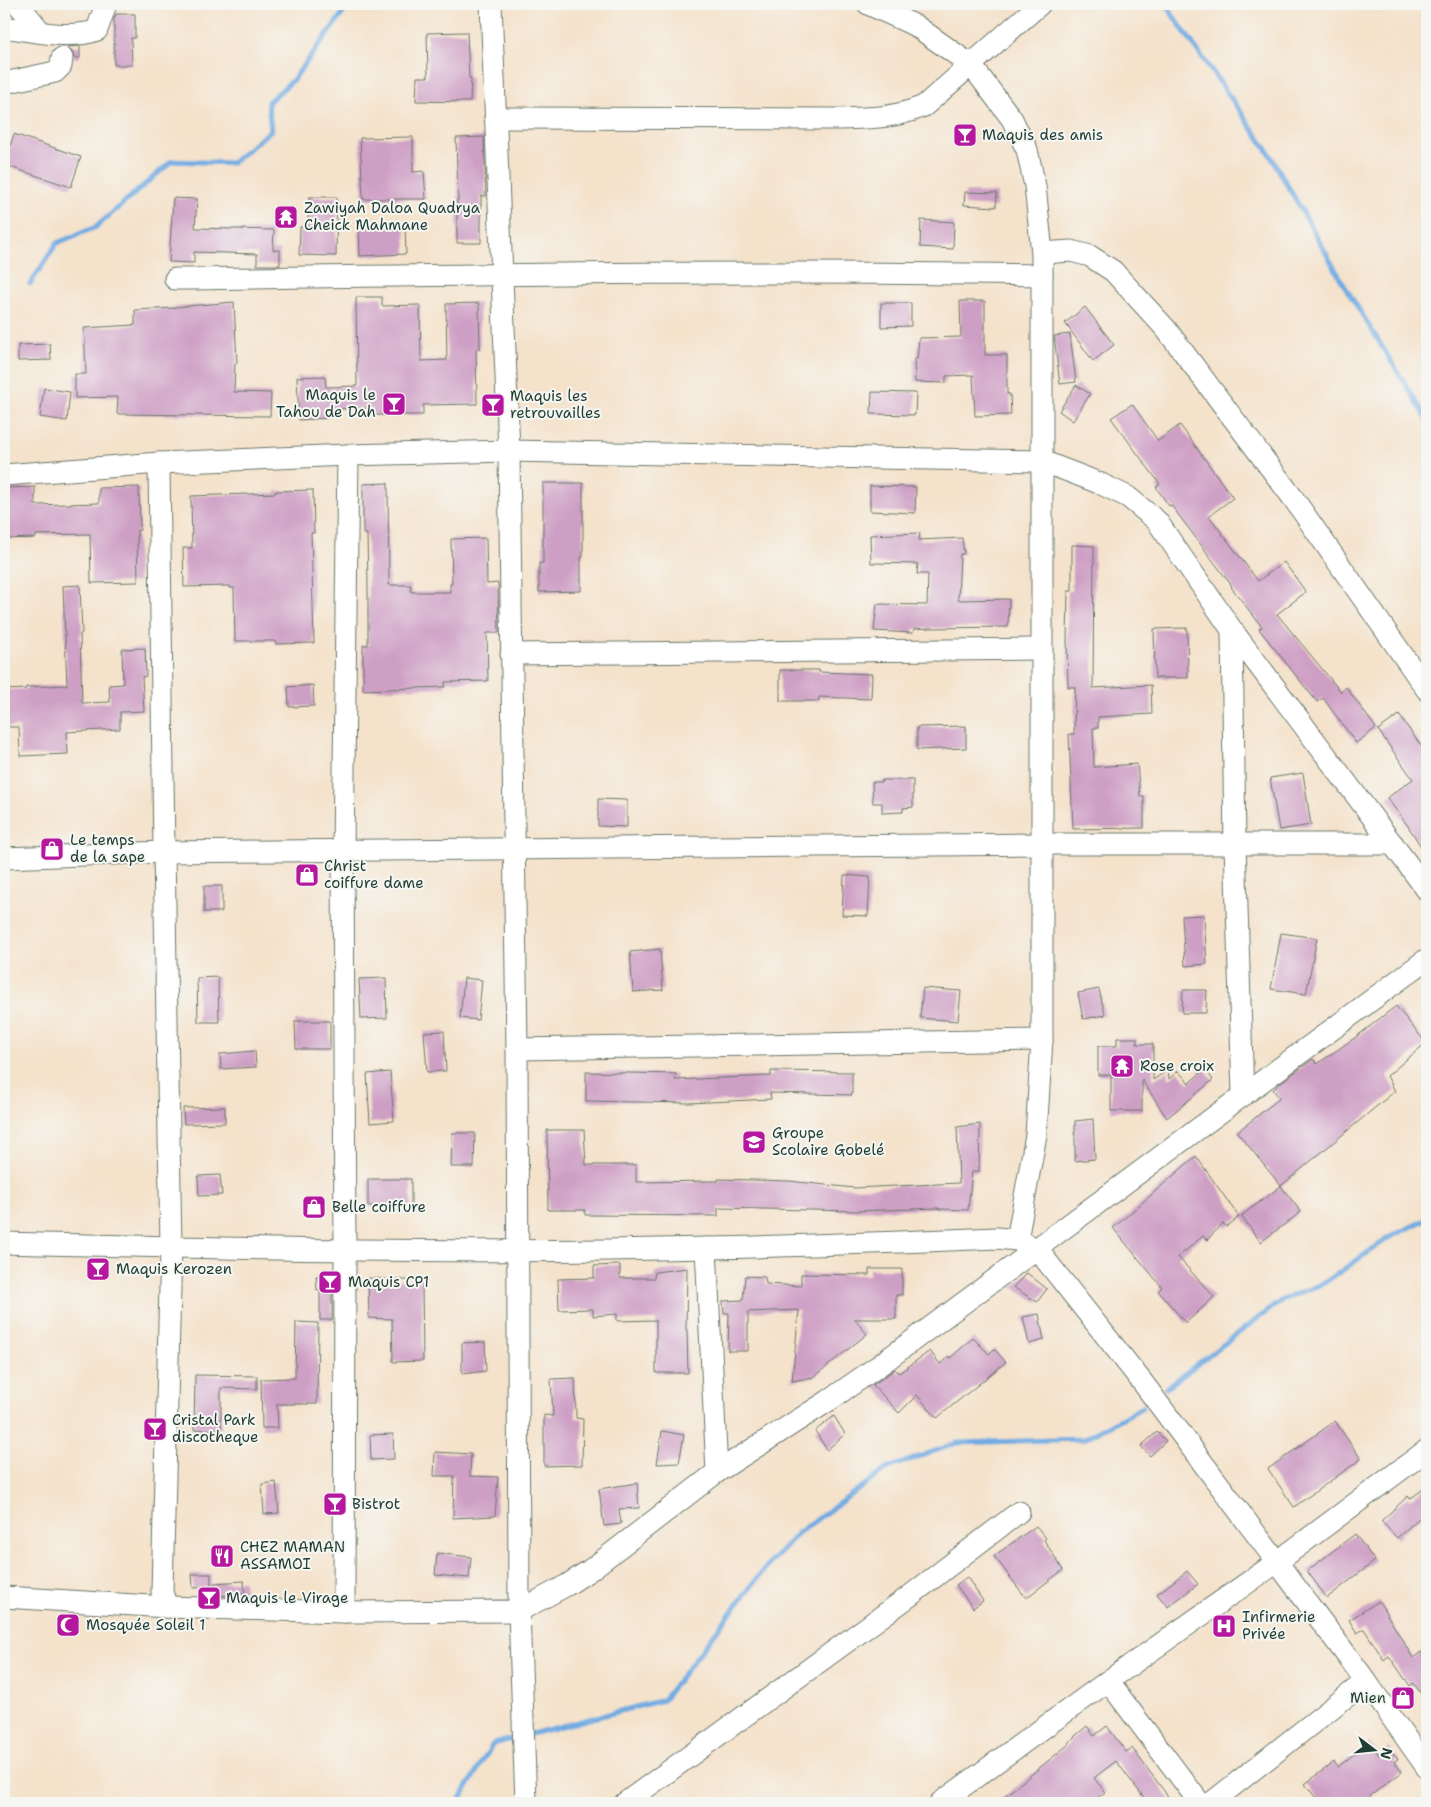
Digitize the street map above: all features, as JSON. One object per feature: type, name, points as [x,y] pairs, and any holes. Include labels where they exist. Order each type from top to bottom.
[{"type":"street","points":[[18,4],[40,32]]},
{"type":"street","points":[[4,27],[40,32],[62,44],[97,30],[106,4]]},
{"type":"street","points":[[491,4],[509,451],[517,1049],[519,1611],[526,1803]]},
{"type":"street","points":[[868,4],[916,26],[972,65],[1012,119],[1027,150],[1035,186],[1042,253],[1040,649],[1042,1040],[1036,1135],[1017,1240]]},
{"type":"street","points":[[495,118],[880,118],[905,114],[924,106],[1040,4]]},
{"type":"street","points":[[4,82],[55,72],[62,66],[62,44]]},
{"type":"street","points":[[1042,253],[1070,251],[1090,256],[1113,271],[1166,329],[1293,498],[1427,690]]},
{"type":"street","points":[[175,279],[503,275],[1042,275]]},
{"type":"street","points":[[4,475],[159,463],[348,455],[509,451],[1042,461],[1100,483],[1128,497],[1157,521],[1232,630],[1427,890]]},
{"type":"street","points":[[344,1612],[343,851],[348,455]]},
{"type":"street","points":[[159,463],[171,1248],[162,1592],[167,1607]]},
{"type":"street","points":[[1232,630],[1235,844],[1243,1095]]},
{"type":"street","points":[[512,654],[1040,649]]},
{"type":"street","points":[[4,858],[164,852],[1042,844],[1393,844]]},
{"type":"street","points":[[4,1597],[167,1607],[344,1612],[519,1611],[590,1570],[717,1472],[828,1402],[1037,1249],[1427,958]]},
{"type":"street","points":[[517,1049],[1042,1040]]},
{"type":"street","points":[[4,1243],[171,1248],[517,1250],[706,1248],[988,1239],[1017,1240],[1037,1249],[1143,1383],[1366,1680],[1427,1768]]},
{"type":"street","points":[[706,1248],[717,1472]]},
{"type":"street","points":[[940,1803],[1108,1681],[1277,1562],[1427,1450]]},
{"type":"street","points":[[625,1803],[911,1596],[1019,1512]]},
{"type":"street","points":[[1211,1803],[1366,1680]]},
{"type":"street","points":[[1108,1681],[1200,1803]]},
{"type":"building","points":[[116,14],[135,14],[135,38],[131,38],[132,65],[114,65],[114,19]]},
{"type":"building","points":[[467,32],[469,78],[471,78],[470,102],[416,101],[417,77],[428,77],[427,33]]},
{"type":"building","points":[[80,46],[80,58],[74,58],[73,53],[67,47]]},
{"type":"building","points":[[14,134],[81,157],[71,187],[4,165]]},
{"type":"building","points":[[413,137],[413,172],[424,171],[426,199],[363,199],[360,138]]},
{"type":"building","points":[[484,137],[486,196],[481,196],[481,243],[457,243],[456,138]]},
{"type":"building","points":[[965,192],[997,193],[996,207],[964,205]]},
{"type":"building","points":[[309,197],[337,197],[336,256],[299,255],[300,227],[308,227]]},
{"type":"building","points":[[173,198],[197,199],[195,228],[274,230],[273,250],[280,250],[280,265],[257,265],[257,254],[194,252],[194,263],[169,262]]},
{"type":"building","points":[[921,220],[954,222],[953,249],[920,247]]},
{"type":"building","points":[[405,225],[406,254],[360,256],[359,227]]},
{"type":"building","points":[[356,297],[382,297],[382,306],[420,305],[421,361],[447,360],[446,304],[479,303],[480,349],[476,349],[477,404],[423,405],[423,415],[372,415],[372,408],[327,409],[327,418],[299,420],[297,377],[325,376],[326,387],[357,386]]},
{"type":"building","points":[[960,301],[985,301],[985,355],[1007,355],[1007,394],[1010,394],[1011,415],[975,416],[973,375],[946,376],[946,383],[915,382],[914,359],[917,359],[919,338],[961,337]]},
{"type":"building","points":[[234,302],[237,363],[235,363],[234,392],[271,393],[270,416],[117,414],[118,397],[75,398],[75,374],[86,374],[84,328],[135,325],[135,310]]},
{"type":"building","points":[[881,303],[911,303],[911,326],[881,327]]},
{"type":"building","points":[[1085,307],[1114,345],[1093,361],[1065,323]]},
{"type":"building","points":[[1070,334],[1076,382],[1060,384],[1054,336]]},
{"type":"building","points":[[50,344],[51,360],[18,361],[18,345]]},
{"type":"building","points":[[1076,385],[1090,394],[1073,421],[1059,411]]},
{"type":"building","points":[[44,388],[70,392],[67,421],[40,417]]},
{"type":"building","points":[[872,392],[916,393],[915,415],[871,414]]},
{"type":"building","points":[[1132,404],[1158,441],[1180,425],[1233,498],[1209,516],[1258,581],[1284,562],[1306,592],[1277,614],[1341,692],[1346,687],[1376,728],[1356,743],[1323,698],[1317,702],[1259,629],[1262,627],[1156,487],[1160,484],[1111,418]]},
{"type":"building","points":[[388,483],[389,585],[411,585],[411,592],[450,592],[450,584],[452,584],[451,539],[486,538],[487,584],[498,583],[499,633],[487,633],[488,681],[445,682],[445,687],[363,690],[363,645],[368,645],[368,586],[367,534],[363,534],[363,484]]},
{"type":"building","points":[[543,483],[583,483],[581,591],[539,592],[539,563],[543,563]]},
{"type":"building","points":[[870,486],[916,487],[915,513],[870,511]]},
{"type":"building","points":[[35,487],[35,505],[99,503],[99,488],[139,487],[140,530],[137,530],[138,582],[91,583],[90,534],[36,535],[36,538],[4,539],[4,488]]},
{"type":"building","points":[[313,490],[314,533],[311,533],[314,643],[276,644],[275,641],[235,641],[234,588],[230,588],[230,586],[184,587],[183,548],[192,548],[191,496]]},
{"type":"building","points":[[920,533],[919,540],[962,538],[964,554],[960,554],[958,600],[1009,599],[1008,627],[914,629],[913,633],[874,631],[877,604],[927,605],[928,574],[917,574],[918,564],[871,563],[870,535]]},
{"type":"building","points":[[1072,545],[1094,546],[1093,688],[1151,685],[1152,714],[1098,717],[1098,728],[1093,728],[1094,767],[1137,764],[1140,796],[1144,796],[1144,828],[1073,829],[1069,734],[1074,734],[1075,687],[1068,687],[1067,639],[1068,591],[1072,591]]},
{"type":"building","points":[[80,585],[82,703],[110,702],[109,685],[123,684],[122,649],[145,648],[146,676],[142,677],[144,711],[120,712],[120,729],[67,732],[68,754],[20,756],[19,727],[4,727],[4,690],[67,685],[63,586]]},
{"type":"building","points":[[1187,628],[1188,678],[1155,678],[1154,629]]},
{"type":"building","points":[[780,670],[819,670],[819,672],[872,674],[871,699],[819,697],[819,701],[780,701]]},
{"type":"building","points":[[313,685],[314,706],[289,707],[288,687]]},
{"type":"building","points":[[1399,715],[1427,754],[1427,856],[1387,798],[1413,779],[1378,730]]},
{"type":"building","points":[[966,726],[966,748],[917,750],[917,727]]},
{"type":"building","points":[[1303,773],[1311,825],[1279,830],[1270,778]]},
{"type":"building","points":[[882,780],[913,780],[913,807],[903,808],[903,812],[882,813],[882,803],[873,803],[872,782],[882,782]]},
{"type":"building","points":[[598,799],[627,800],[627,827],[598,826]]},
{"type":"building","points":[[844,875],[870,877],[868,916],[842,915]]},
{"type":"building","points":[[204,886],[222,886],[222,912],[204,912]]},
{"type":"building","points":[[1204,915],[1207,964],[1185,966],[1182,916]]},
{"type":"building","points":[[1281,933],[1317,938],[1306,994],[1271,989]]},
{"type":"building","points":[[660,949],[663,990],[633,992],[630,952]]},
{"type":"building","points":[[218,977],[219,1022],[198,1022],[197,978]]},
{"type":"building","points":[[386,978],[387,1018],[361,1019],[359,979]]},
{"type":"building","points":[[464,978],[482,980],[478,1020],[460,1018]]},
{"type":"building","points":[[923,988],[961,991],[958,1021],[920,1018]]},
{"type":"building","points":[[1099,989],[1105,1015],[1083,1019],[1078,993]]},
{"type":"building","points":[[1183,990],[1207,990],[1206,1013],[1182,1013]]},
{"type":"building","points":[[1396,1006],[1426,1043],[1387,1076],[1395,1091],[1281,1186],[1237,1132],[1280,1098],[1273,1090],[1280,1083],[1313,1059],[1317,1064]]},
{"type":"building","points":[[295,1021],[330,1021],[330,1049],[296,1049]]},
{"type":"building","points":[[444,1031],[446,1071],[427,1072],[424,1032]]},
{"type":"building","points":[[1117,1038],[1137,1038],[1137,1044],[1153,1044],[1153,1080],[1168,1070],[1169,1079],[1178,1071],[1189,1083],[1205,1069],[1213,1080],[1167,1118],[1142,1080],[1142,1111],[1111,1111],[1111,1075],[1098,1075],[1098,1046],[1117,1046]]},
{"type":"building","points":[[255,1051],[256,1067],[221,1069],[220,1054]]},
{"type":"building","points":[[771,1071],[852,1072],[852,1095],[770,1093],[771,1099],[689,1103],[586,1101],[586,1072],[676,1074],[675,1080],[771,1076]]},
{"type":"building","points":[[390,1072],[394,1121],[370,1123],[367,1074]]},
{"type":"building","points":[[225,1107],[225,1123],[184,1124],[183,1108]]},
{"type":"building","points":[[1093,1119],[1095,1159],[1075,1161],[1075,1121]]},
{"type":"building","points":[[980,1124],[979,1171],[972,1172],[968,1210],[939,1208],[855,1211],[718,1208],[718,1216],[585,1215],[585,1210],[548,1210],[547,1130],[584,1130],[586,1165],[636,1165],[636,1182],[718,1181],[718,1179],[789,1181],[854,1188],[959,1183],[957,1127]]},
{"type":"building","points":[[452,1133],[475,1133],[474,1167],[451,1167]]},
{"type":"building","points":[[1196,1156],[1239,1217],[1226,1227],[1223,1223],[1207,1240],[1203,1236],[1178,1257],[1214,1297],[1186,1323],[1158,1291],[1162,1287],[1113,1228]]},
{"type":"building","points":[[220,1175],[222,1195],[199,1196],[198,1176]]},
{"type":"building","points":[[368,1179],[411,1179],[411,1206],[368,1206]]},
{"type":"building","points":[[1281,1186],[1301,1212],[1261,1242],[1241,1216]]},
{"type":"building","points":[[620,1265],[620,1278],[654,1278],[655,1272],[687,1268],[686,1330],[688,1373],[656,1373],[656,1320],[617,1321],[617,1314],[593,1316],[593,1309],[559,1310],[558,1279],[594,1278],[594,1266]]},
{"type":"building","points":[[869,1269],[902,1269],[902,1295],[896,1295],[896,1319],[854,1319],[867,1334],[814,1377],[792,1381],[799,1310],[748,1312],[748,1351],[728,1351],[729,1313],[724,1313],[723,1301],[743,1300],[745,1276],[765,1277],[766,1284],[801,1286],[801,1274],[869,1275]]},
{"type":"building","points":[[1027,1273],[1047,1289],[1037,1302],[1013,1287]]},
{"type":"building","points":[[316,1276],[332,1276],[332,1320],[320,1320],[320,1290],[317,1290]]},
{"type":"building","points":[[368,1278],[422,1281],[423,1361],[393,1362],[392,1319],[369,1318]]},
{"type":"building","points":[[1039,1314],[1044,1340],[1029,1344],[1023,1317]]},
{"type":"building","points":[[296,1322],[318,1323],[317,1404],[277,1404],[278,1428],[262,1428],[261,1379],[295,1378]]},
{"type":"building","points":[[973,1338],[989,1354],[994,1349],[1006,1362],[937,1418],[917,1395],[899,1413],[873,1385],[895,1369],[899,1373],[930,1351],[940,1364]]},
{"type":"building","points":[[485,1342],[486,1371],[462,1374],[462,1343]]},
{"type":"building","points":[[195,1375],[257,1376],[257,1389],[221,1388],[221,1429],[194,1430]]},
{"type":"building","points":[[575,1378],[576,1418],[583,1419],[582,1465],[544,1466],[544,1415],[553,1416],[551,1379]]},
{"type":"building","points":[[834,1416],[845,1434],[827,1450],[815,1431]]},
{"type":"building","points":[[1335,1421],[1361,1459],[1294,1507],[1268,1469]]},
{"type":"building","points":[[662,1431],[684,1435],[679,1463],[657,1464]]},
{"type":"building","points":[[1157,1432],[1166,1441],[1150,1456],[1141,1446]]},
{"type":"building","points":[[393,1434],[394,1459],[371,1460],[370,1435]]},
{"type":"building","points":[[435,1452],[471,1454],[470,1476],[498,1477],[495,1516],[453,1518],[454,1476],[434,1476]]},
{"type":"building","points":[[276,1482],[279,1513],[264,1514],[262,1484]]},
{"type":"building","points":[[637,1483],[639,1508],[619,1509],[621,1524],[604,1526],[599,1489]]},
{"type":"building","points":[[1427,1486],[1427,1511],[1397,1538],[1381,1521],[1408,1496],[1410,1499]]},
{"type":"building","points":[[1036,1526],[1046,1538],[1044,1540],[1063,1570],[1026,1598],[994,1556]]},
{"type":"building","points":[[1355,1534],[1375,1561],[1327,1598],[1307,1571]]},
{"type":"building","points":[[437,1553],[471,1557],[469,1578],[435,1575]]},
{"type":"building","points":[[1187,1571],[1198,1584],[1168,1607],[1157,1594]]},
{"type":"building","points":[[192,1574],[211,1574],[211,1587],[193,1588]]},
{"type":"building","points":[[967,1577],[983,1601],[973,1608],[956,1585]]},
{"type":"building","points":[[244,1581],[245,1594],[216,1596],[214,1583]]},
{"type":"building","points":[[1379,1601],[1413,1658],[1421,1652],[1427,1660],[1427,1701],[1413,1683],[1410,1686],[1389,1656],[1384,1660],[1364,1629],[1357,1633],[1349,1620]]},
{"type":"building","points":[[1087,1726],[1094,1736],[1107,1726],[1126,1752],[1132,1748],[1173,1803],[1148,1803],[1116,1761],[1094,1778],[1105,1792],[1098,1797],[1103,1803],[996,1803],[1069,1744]]},
{"type":"building","points":[[1369,1742],[1379,1755],[1389,1748],[1398,1759],[1394,1762],[1402,1772],[1361,1803],[1320,1803],[1305,1784],[1334,1762],[1338,1767]]},
{"type":"waterway","points":[[1165,4],[1268,151],[1347,290],[1427,419]]},
{"type":"waterway","points":[[30,284],[57,243],[96,227],[172,161],[232,163],[271,130],[268,102],[293,80],[343,13]]},
{"type":"waterway","points":[[1166,1388],[1282,1300],[1324,1283],[1390,1237],[1427,1219]]},
{"type":"waterway","points":[[527,1735],[663,1700],[764,1570],[798,1533],[888,1468],[957,1443],[1084,1439],[1143,1407]]},
{"type":"waterway","points":[[458,1803],[493,1744],[520,1737]]},
{"type":"place","name":"Maquis des amis","points":[[965,135]]},
{"type":"place","name":"Zawiyah Daloa Quadrya Cheick Mahmane","points":[[286,217]]},
{"type":"place","name":"Maquis le Tahou de Dah","points":[[394,404]]},
{"type":"place","name":"Maquis les retrouvailles","points":[[493,405]]},
{"type":"place","name":"Le temps de la sape","points":[[52,849]]},
{"type":"place","name":"Christ coiffure dame","points":[[307,875]]},
{"type":"place","name":"Rose croix","points":[[1122,1066]]},
{"type":"place","name":"Groupe Scolaire Gobelé","points":[[754,1142]]},
{"type":"place","name":"Belle coiffure","points":[[314,1207]]},
{"type":"place","name":"Maquis Kerozen","points":[[98,1269]]},
{"type":"place","name":"Maquis CP1","points":[[330,1282]]},
{"type":"place","name":"Cristal Park discotheque","points":[[155,1429]]},
{"type":"place","name":"Bistrot","points":[[335,1504]]},
{"type":"place","name":"CHEZ MAMAN ASSAMOI","points":[[222,1556]]},
{"type":"place","name":"Maquis le Virage","points":[[209,1598]]},
{"type":"place","name":"Mosquée Soleil 1","points":[[68,1625]]},
{"type":"place","name":"Infirmerie Privée","points":[[1224,1626]]},
{"type":"place","name":"Mien","points":[[1403,1698]]}]
